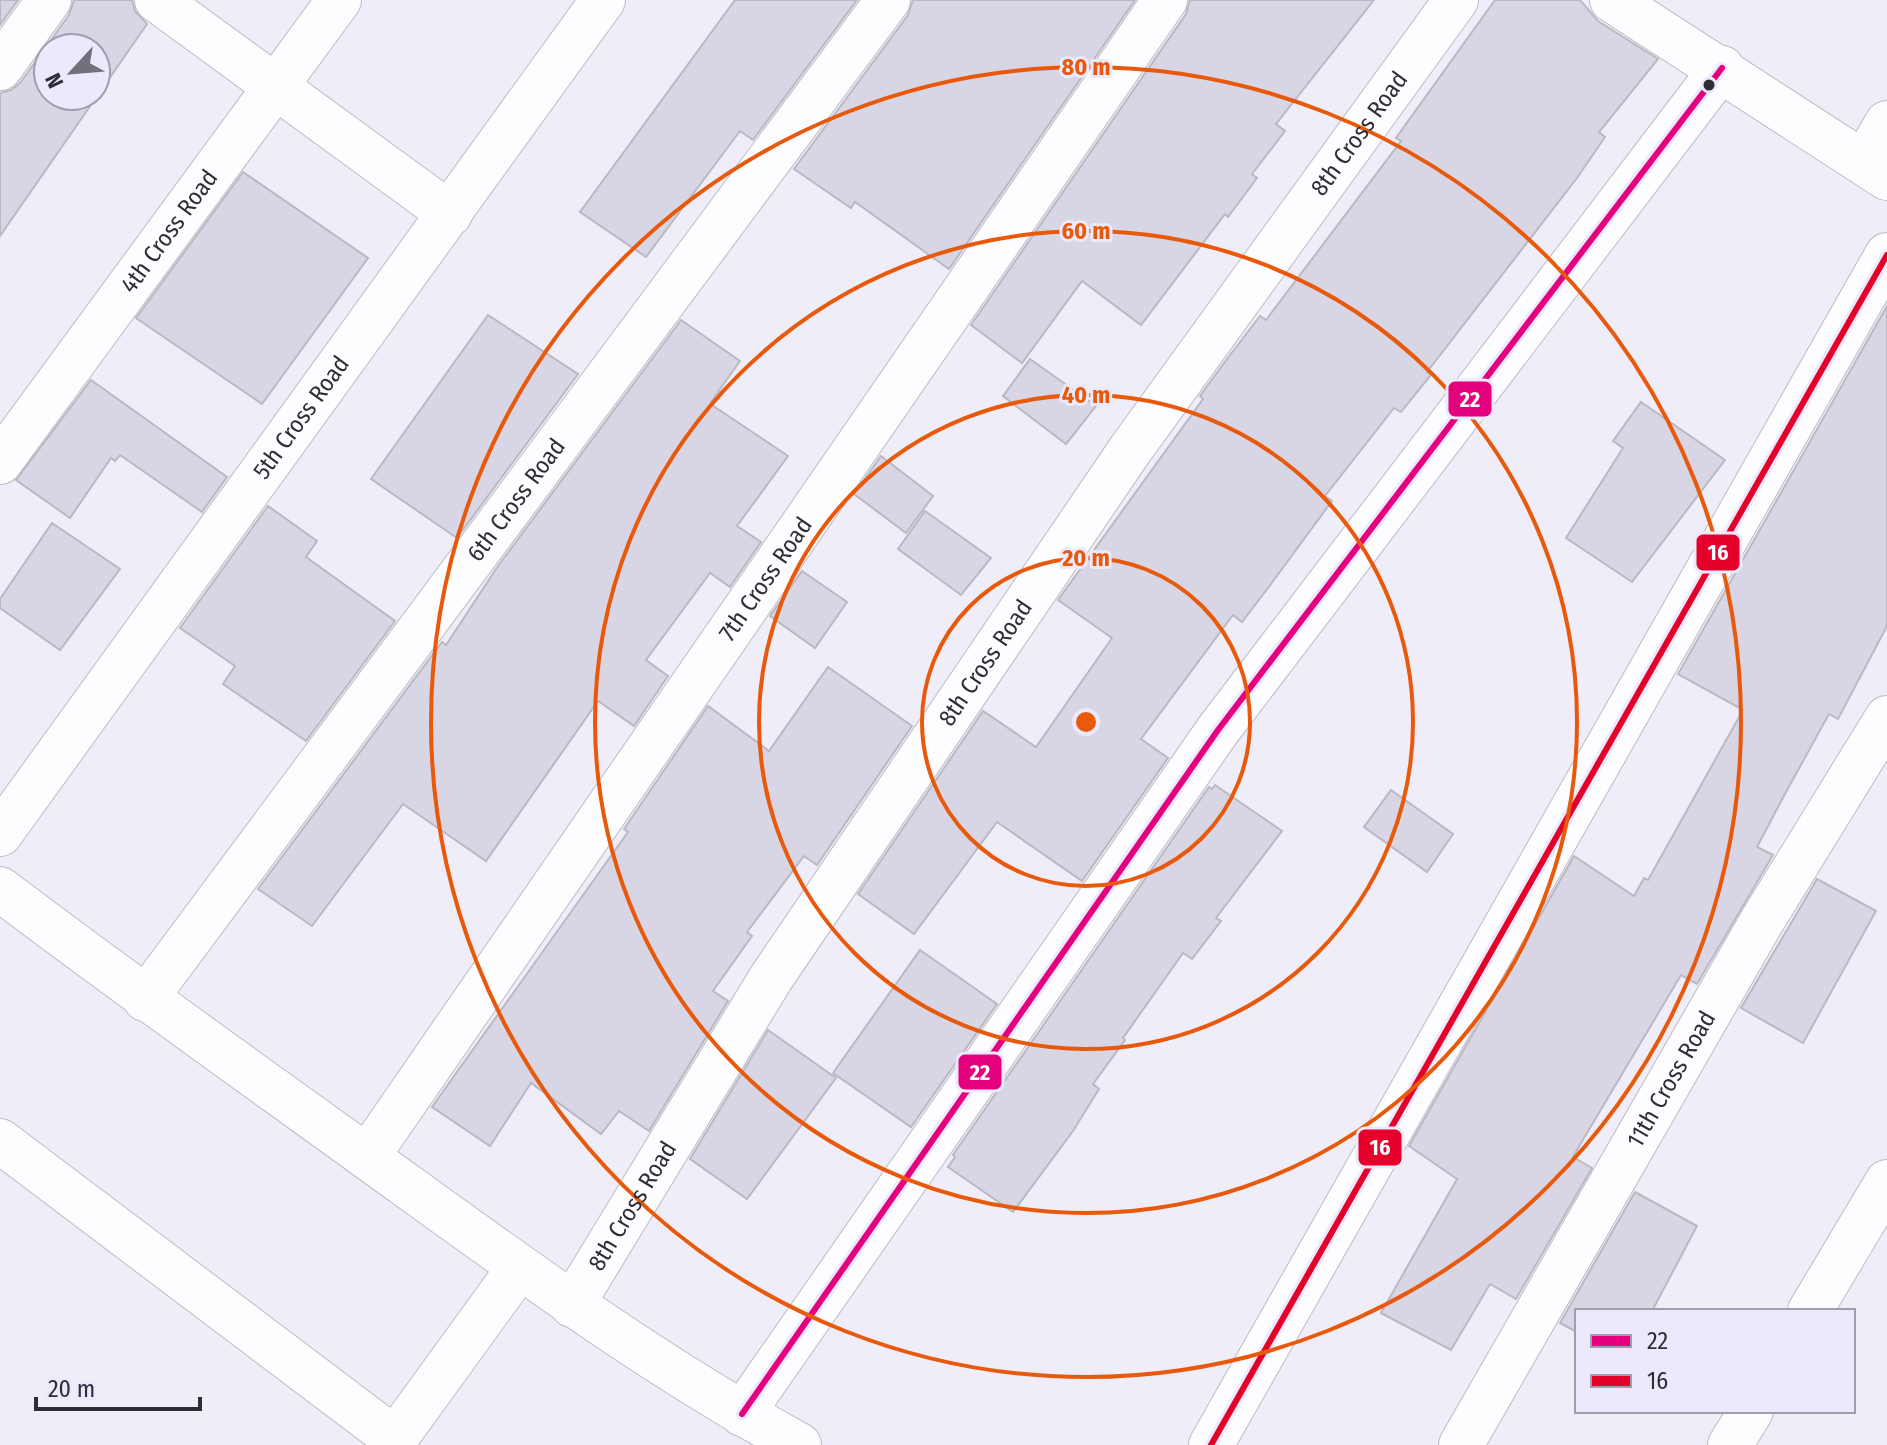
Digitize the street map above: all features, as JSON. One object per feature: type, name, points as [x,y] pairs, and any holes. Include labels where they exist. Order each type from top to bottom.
[{"type":"street","points":[[0,68],[49,0]]},
{"type":"street","points":[[157,0],[450,214]]},
{"type":"street","name":"4th Cross Road","points":[[0,462],[339,0]]},
{"type":"street","name":"5th Cross Road","points":[[0,834],[603,0]]},
{"type":"street","name":"6th Cross Road","points":[[145,999],[888,0]]},
{"type":"street","name":"7th Cross Road","points":[[367,1157],[1165,0]]},
{"type":"street","name":"8th Cross Road","points":[[572,1305],[780,965],[1130,450],[1456,0]]},
{"type":"street","points":[[1612,0],[1876,170],[1887,123]]},
{"type":"street","points":[[742,1414],[1218,730],[1722,68]]},
{"type":"street","points":[[1211,1445],[1887,255]]},
{"type":"street","name":"11th Cross Road","points":[[1461,1445],[1762,921],[1887,718]]},
{"type":"street","points":[[0,889],[145,999],[572,1305],[742,1414],[799,1445]]},
{"type":"street","points":[[0,1141],[389,1442],[519,1268]]},
{"type":"street","points":[[1811,1309],[1887,1182]]},
{"type":"street","points":[[1730,1445],[1750,1413]]},
{"type":"building","points":[[0,0],[18,0],[0,25]]},
{"type":"building","points":[[74,0],[132,0],[135,11],[147,24],[112,74],[112,32],[57,32],[69,15]]},
{"type":"building","points":[[735,0],[857,0],[753,140],[740,131],[646,257],[580,212]]},
{"type":"building","points":[[913,0],[1135,0],[949,269],[855,202],[851,208],[794,169],[908,15]]},
{"type":"building","points":[[1190,0],[1374,0],[1276,124],[1285,131],[1252,174],[1257,178],[1228,217],[1225,214],[1141,325],[1082,281],[1022,363],[971,325],[1186,14]]},
{"type":"building","points":[[1495,0],[1580,0],[1598,21],[1658,59],[1599,132],[1605,137],[1577,178],[1427,372],[1431,375],[1401,412],[1394,408],[1325,496],[1332,501],[1242,622],[1233,615],[1141,739],[1168,758],[1082,881],[997,822],[914,934],[858,894],[983,711],[1036,747],[1112,638],[1058,600],[1203,399],[1200,396],[1227,359],[1260,316],[1266,320],[1401,141],[1396,138]]},
{"type":"building","points":[[32,66],[32,112],[86,112],[0,236],[0,93],[20,83]]},
{"type":"building","points":[[243,172],[368,258],[262,404],[136,318]]},
{"type":"building","points":[[1887,306],[1887,626],[1838,719],[1829,714],[1786,792],[1757,847],[1773,855],[1697,984],[1681,975],[1573,1157],[1592,1168],[1516,1299],[1490,1284],[1451,1350],[1381,1313],[1457,1179],[1409,1146],[1574,856],[1634,896],[1644,878],[1648,880],[1743,710],[1678,674]]},
{"type":"building","points":[[488,315],[578,374],[457,538],[371,479]]},
{"type":"building","points":[[681,320],[740,361],[711,402],[712,405],[788,456],[737,526],[761,542],[730,587],[710,573],[646,660],[668,676],[634,726],[598,701],[486,861],[403,804],[312,926],[258,889],[442,642],[446,645],[498,566]]},
{"type":"building","points":[[1030,359],[1096,406],[1066,444],[1003,396]]},
{"type":"building","points":[[91,380],[227,477],[202,512],[120,455],[115,461],[111,458],[70,518],[16,480]]},
{"type":"building","points":[[1641,402],[1725,460],[1632,582],[1566,538],[1623,448],[1613,441]]},
{"type":"building","points":[[881,456],[933,496],[906,533],[854,494]]},
{"type":"building","points":[[268,506],[317,541],[306,557],[395,621],[306,741],[223,684],[235,666],[180,628]]},
{"type":"building","points":[[925,511],[991,558],[961,595],[898,549]]},
{"type":"building","points":[[52,523],[120,569],[60,650],[0,608],[0,599]]},
{"type":"building","points":[[802,571],[847,602],[815,648],[770,616]]},
{"type":"building","points":[[828,667],[912,726],[817,865],[804,856],[747,932],[752,936],[713,991],[728,1001],[649,1131],[619,1111],[601,1134],[531,1083],[490,1146],[432,1107],[628,832],[624,829],[708,706],[769,751]]},
{"type":"building","points":[[1215,785],[1282,831],[1216,918],[1221,921],[1192,959],[1183,953],[1093,1084],[1099,1089],[1073,1131],[1013,1212],[948,1167],[955,1157],[953,1155],[1209,787],[1212,789]]},
{"type":"building","points":[[1391,790],[1453,834],[1427,872],[1364,827]]},
{"type":"building","points":[[1817,879],[1876,911],[1803,1043],[1741,1008]]},
{"type":"building","points":[[920,950],[997,1004],[911,1127],[833,1073]]},
{"type":"building","points":[[768,1030],[836,1078],[747,1199],[690,1159]]},
{"type":"building","points":[[1635,1192],[1697,1226],[1653,1309],[1575,1309],[1575,1331],[1560,1323]]},
{"type":"transit line","name":"22","points":[[742,1414],[1218,730],[1722,68]]},
{"type":"transit line","name":"16","points":[[1211,1445],[1887,255]]}]
